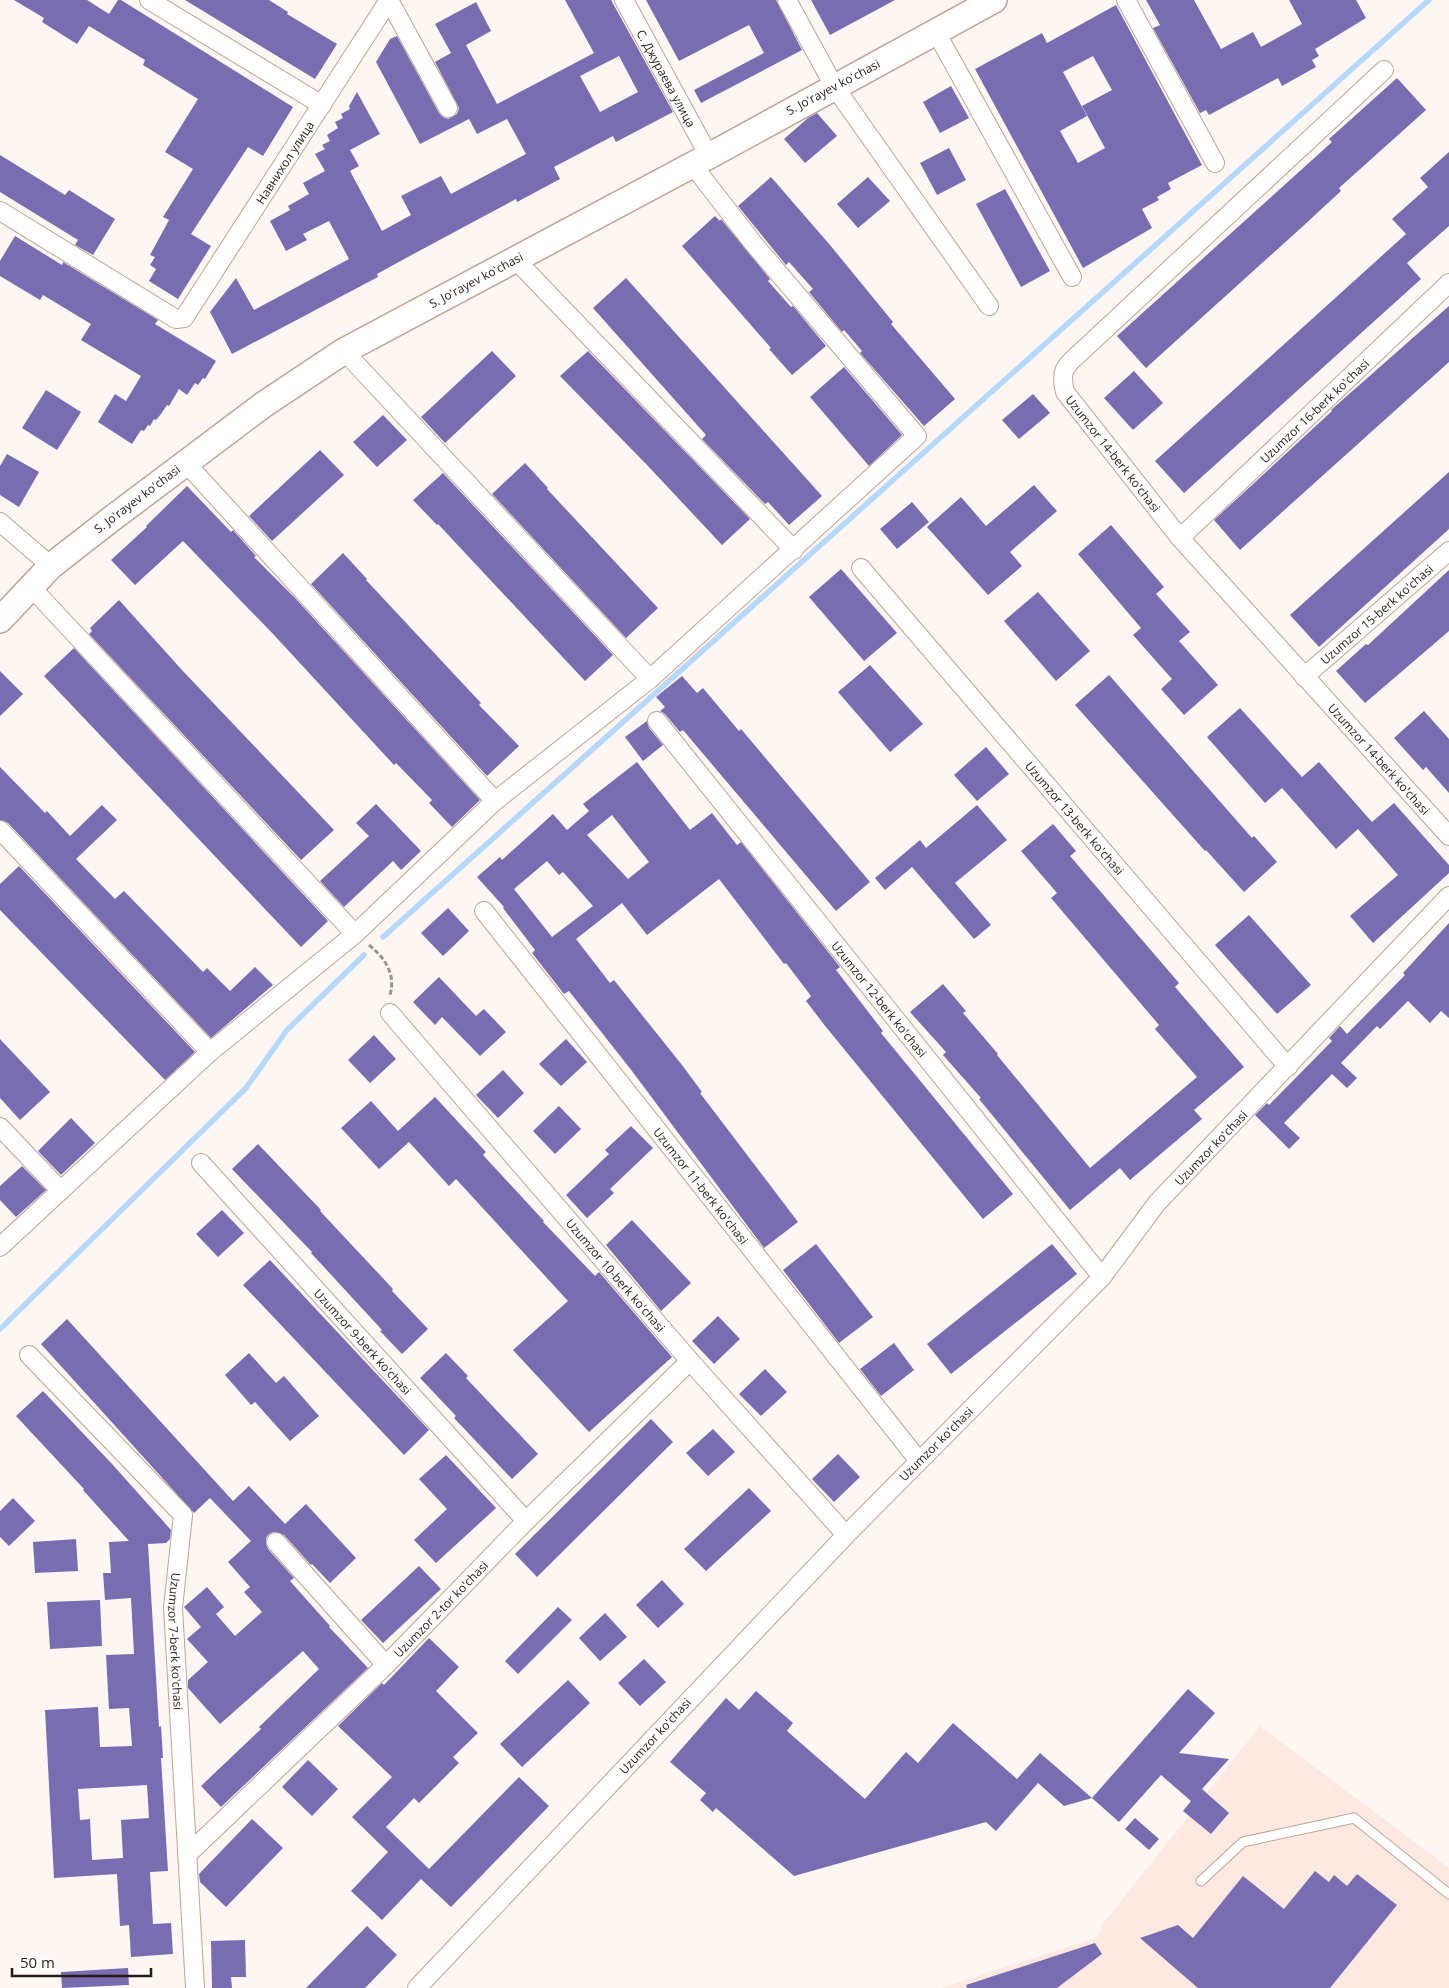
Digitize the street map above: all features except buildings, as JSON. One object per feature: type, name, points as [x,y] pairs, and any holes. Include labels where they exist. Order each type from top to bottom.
[{"type":"street","points":[[149,0],[322,105]]},
{"type":"street","points":[[389,0],[448,108]]},
{"type":"street","name":"Навнихол улица","points":[[0,212],[176,319],[184,318],[389,0]]},
{"type":"street","name":"С. Джураева улица","points":[[624,0],[700,160],[753,243],[917,436],[794,550]]},
{"type":"street","points":[[787,0],[834,86],[989,306]]},
{"type":"street","name":"S. Joʻrayev koʻchasi","points":[[0,620],[51,566],[262,405],[344,351],[994,0]]},
{"type":"street","points":[[1126,0],[1215,163]]},
{"type":"street","points":[[936,32],[1072,277]]},
{"type":"street","name":"Uzumzor 14-berk ko'chasi","points":[[1384,70],[1066,366],[1061,378],[1065,392],[1180,538],[1449,836]]},
{"type":"street","points":[[0,1247],[210,1052],[355,934],[495,802],[650,679],[794,550],[515,259]]},
{"type":"street","name":"Uzumzor 16-berk ko'chasi","points":[[1180,538],[1449,283]]},
{"type":"street","points":[[344,351],[650,679]]},
{"type":"street","points":[[185,462],[495,802]]},
{"type":"street","points":[[0,522],[51,566]]},
{"type":"street","name":"Uzumzor 15-berk ko'chasi","points":[[1304,677],[1449,551]]},
{"type":"street","name":"Uzumzor 13-berk ko'chasi","points":[[860,568],[1288,1067]]},
{"type":"street","points":[[31,587],[355,934]]},
{"type":"street","name":"Uzumzor 12-berk ko'chasi","points":[[657,721],[1102,1277]]},
{"type":"street","points":[[0,830],[210,1052]]},
{"type":"street","name":"Uzumzor koʻchasi","points":[[417,1988],[846,1535],[1102,1277],[1157,1203],[1449,896]]},
{"type":"street","name":"Uzumzor 11-berk ko'chasi","points":[[484,911],[919,1461]]},
{"type":"street","name":"Uzumzor 10-berk ko'chasi","points":[[390,1013],[690,1361],[846,1535]]},
{"type":"street","points":[[0,1127],[61,1191]]},
{"type":"street","name":"Uzumzor 9-berk ko'chasi","points":[[201,1163],[526,1520]]},
{"type":"street","name":"Uzumzor 7-berk ko'chasi","points":[[29,1355],[183,1515],[174,1608],[195,1988]]},
{"type":"street","name":"Uzumzor 2-tor ko'chasi","points":[[188,1854],[386,1665],[526,1520],[690,1361]]},
{"type":"street","points":[[276,1542],[386,1665]]},
{"type":"lane","points":[[1201,1881],[1244,1842],[1354,1818],[1449,1894]]},
{"type":"path","points":[[372,948],[389,966],[392,984],[388,1005],[390,1013]]},
{"type":"shaded area","points":[[1260,1726],[1449,1868],[1449,1988],[941,1988],[1098,1937],[1102,1925]]},
{"type":"waterway","points":[[383,937],[1429,0]]},
{"type":"waterway","points":[[0,1329],[246,1088],[287,1030],[364,955]]}]
